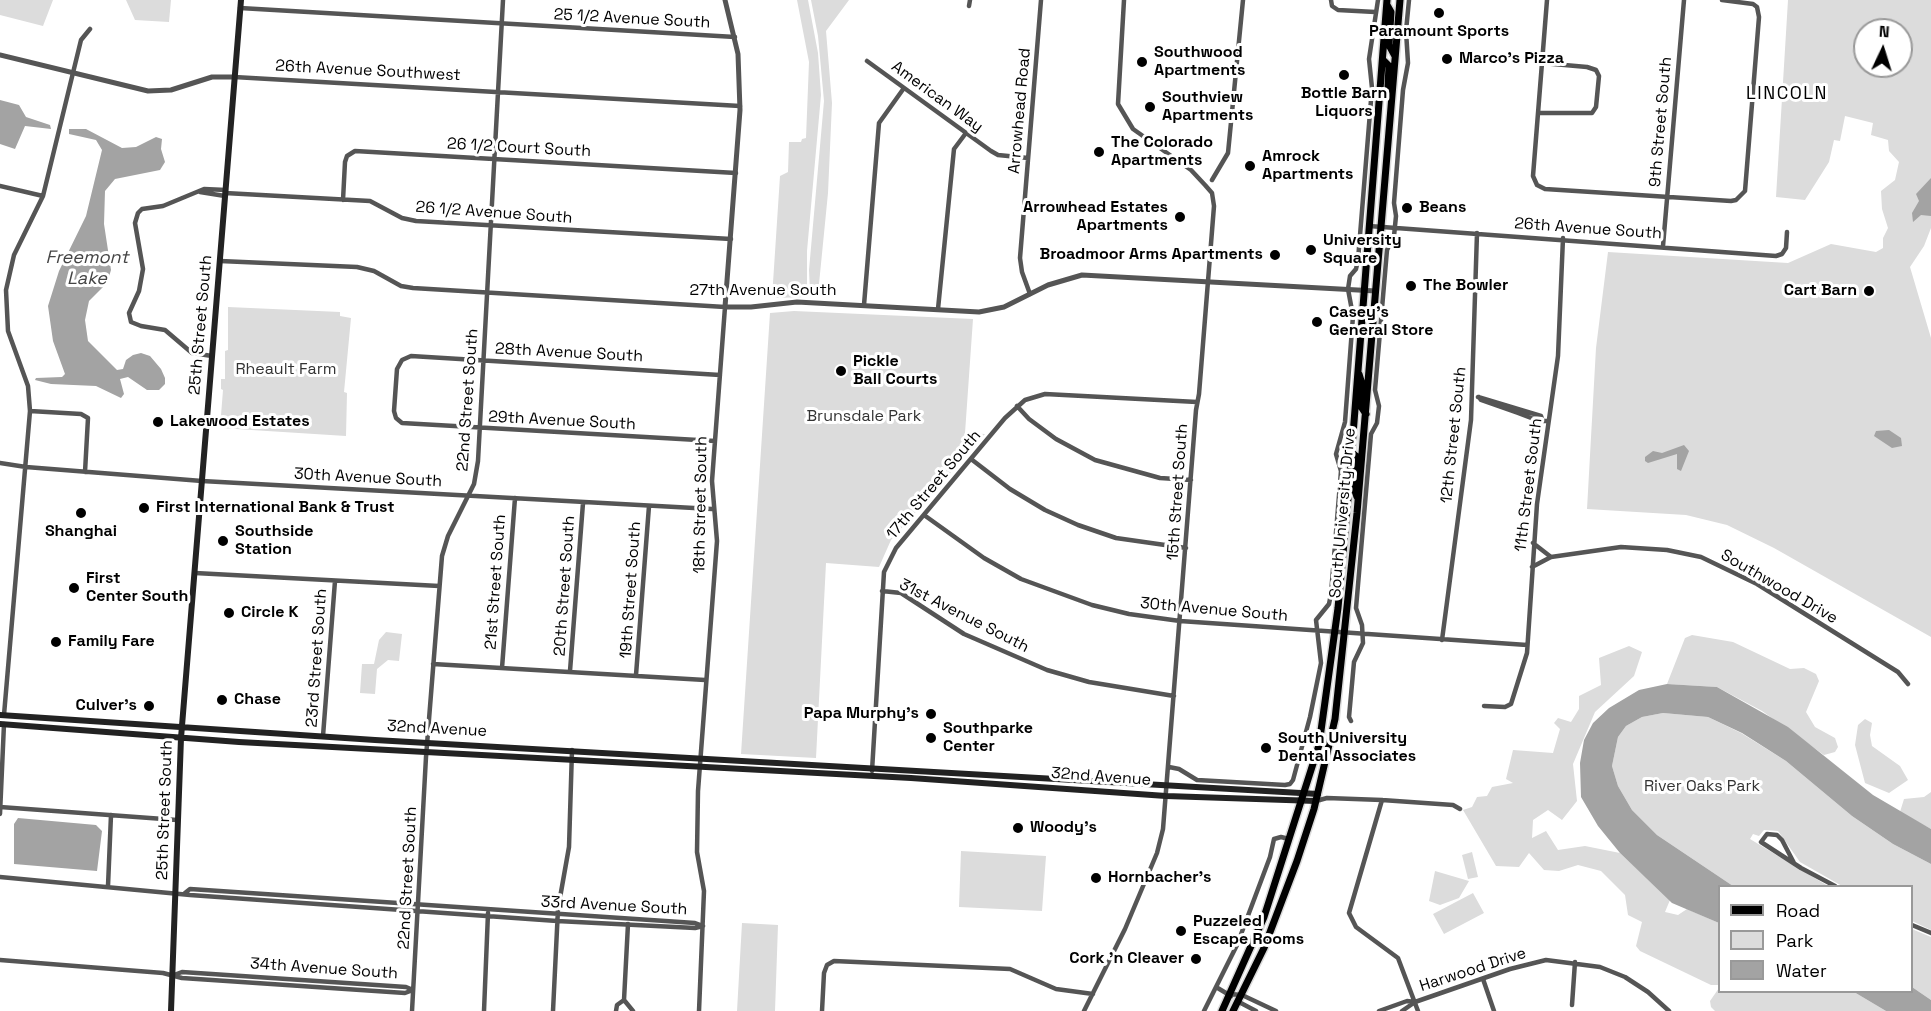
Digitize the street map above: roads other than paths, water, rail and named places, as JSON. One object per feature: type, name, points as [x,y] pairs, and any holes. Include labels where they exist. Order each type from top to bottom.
[{"type":"main road","name":"25th Street South","points":[[171,1011],[181,738],[241,0]]},
{"type":"main road","name":"South University Drive","points":[[1233,1011],[1279,909],[1317,798],[1335,719],[1359,500],[1400,0]]},
{"type":"main road","name":"South University Drive","points":[[1222,1011],[1264,917],[1319,745],[1335,633],[1387,3]]},
{"type":"main road","points":[[1387,3],[1391,12],[1389,45],[1395,56]]},
{"type":"main road","points":[[1383,60],[1389,66],[1388,94],[1391,103]]},
{"type":"main road","points":[[1358,372],[1362,384],[1360,405],[1366,414]]},
{"type":"main road","points":[[1351,452],[1357,457],[1354,491],[1359,500]]},
{"type":"main road","name":"32nd Avenue","points":[[2,719],[8,720],[22,716],[182,728],[873,767],[1317,798]]},
{"type":"main road","name":"32nd Avenue","points":[[2,719],[181,738],[427,753],[872,776],[1166,796],[1303,797]]},
{"type":"street","name":"22nd Street South","points":[[412,1011],[427,742],[442,556],[448,536],[469,495],[476,474],[503,0]]},
{"type":"street","name":"18th Street South","points":[[699,1011],[704,891],[697,847],[699,757],[717,541],[712,509],[715,441],[740,106],[735,37],[725,0]]},
{"type":"street","name":"Arrowhead Road","points":[[1030,294],[1022,272],[1020,258],[1041,0]]},
{"type":"street","name":"15th Street South","points":[[1084,1011],[1125,929],[1157,853],[1163,829],[1215,206],[1212,193],[1191,170],[1133,129],[1118,104],[1124,0]]},
{"type":"street","points":[[1212,180],[1228,153],[1243,0]]},
{"type":"street","points":[[1331,0],[1332,6],[1338,10],[1375,12]]},
{"type":"street","points":[[1168,767],[1179,769],[1197,780],[1285,785],[1292,783],[1310,717],[1321,663],[1316,631],[1317,617],[1329,604],[1331,594],[1341,471],[1336,451],[1344,424],[1353,321],[1348,289],[1350,276],[1356,269],[1358,260],[1372,88],[1369,59],[1378,0]]},
{"type":"street","points":[[1352,721],[1349,717],[1354,662],[1363,643],[1356,608],[1371,434],[1377,423],[1378,414],[1375,390],[1387,250],[1394,236],[1395,227],[1403,90],[1409,57],[1406,31],[1409,0]]},
{"type":"street","points":[[1547,0],[1533,176],[1540,188],[1736,201],[1745,191],[1759,12],[1757,7],[1748,2],[1722,0]]},
{"type":"street","name":"9th Street South","points":[[1664,246],[1684,0]]},
{"type":"street","name":"25 1/2 Avenue South","points":[[240,8],[735,37]]},
{"type":"street","points":[[0,814],[2,719],[30,411],[28,386],[8,331],[6,290],[14,255],[44,196],[81,40],[90,29]]},
{"type":"street","name":"26th Avenue Southwest","points":[[0,55],[154,91],[171,90],[212,77],[234,77],[740,106]]},
{"type":"street","points":[[1395,56],[1409,57]]},
{"type":"street","name":"American Way","points":[[867,62],[998,155],[1028,158]]},
{"type":"street","points":[[1538,113],[1592,113],[1596,107],[1599,76],[1596,70],[1587,67],[1542,63]]},
{"type":"street","points":[[864,305],[879,123],[904,88]]},
{"type":"street","points":[[938,309],[954,148],[966,133]]},
{"type":"street","name":"26 1/2 Court South","points":[[343,200],[345,162],[348,156],[355,151],[736,173]]},
{"type":"street","points":[[0,186],[44,196]]},
{"type":"street","name":"26 1/2 Avenue South","points":[[212,356],[192,353],[165,330],[135,324],[131,321],[129,313],[142,277],[135,223],[138,213],[200,192],[370,201],[409,220],[731,239]]},
{"type":"street","name":"26th Avenue South","points":[[1369,226],[1563,238],[1776,256],[1782,254],[1786,248],[1788,232]]},
{"type":"street","name":"12th Street South","points":[[1442,639],[1472,395],[1477,232]]},
{"type":"street","name":"11th Street South","points":[[1484,706],[1511,704],[1526,661],[1533,543],[1558,356],[1563,238]]},
{"type":"street","name":"27th Avenue South","points":[[220,261],[357,267],[374,271],[401,286],[751,307],[785,302],[991,310],[1010,305],[1076,275],[1376,291]]},
{"type":"street","name":"28th Avenue South","points":[[409,424],[402,423],[396,418],[394,411],[397,369],[402,360],[416,356],[720,375]]},
{"type":"street","points":[[1191,480],[1160,477],[1095,460],[1056,439],[1029,419],[1017,406],[1032,397],[1044,394],[1197,402]]},
{"type":"street","points":[[1472,395],[1528,417],[1548,421]]},
{"type":"street","name":"17th Street South","points":[[873,767],[882,591],[889,560],[924,515],[1017,406]]},
{"type":"street","points":[[30,411],[81,414],[88,418],[85,472]]},
{"type":"street","points":[[1366,414],[1378,414]]},
{"type":"street","name":"29th Avenue South","points":[[409,424],[715,441]]},
{"type":"street","points":[[1336,451],[1351,452]]},
{"type":"street","points":[[971,459],[1010,489],[1045,510],[1078,525],[1116,538],[1186,548]]},
{"type":"street","name":"30th Avenue South","points":[[0,463],[202,481],[712,509]]},
{"type":"street","name":"21st Street South","points":[[502,668],[515,498]]},
{"type":"street","name":"20th Street South","points":[[570,671],[583,503]]},
{"type":"street","name":"19th Street South","points":[[636,675],[649,506]]},
{"type":"street","name":"30th Avenue South","points":[[924,515],[984,558],[1021,579],[1052,592],[1120,612],[1180,621],[1527,645]]},
{"type":"street","points":[[1533,543],[1551,557]]},
{"type":"street","name":"Southwood Drive","points":[[1532,567],[1551,557],[1640,547],[1701,557],[1757,585],[1898,672],[1908,684]]},
{"type":"street","points":[[195,573],[439,586]]},
{"type":"street","name":"23rd Street South","points":[[323,736],[335,581]]},
{"type":"street","name":"31st Avenue South","points":[[882,591],[900,593],[964,634],[1047,670],[1089,682],[1174,696]]},
{"type":"street","points":[[433,664],[705,680]]},
{"type":"street","points":[[553,1011],[557,918],[568,847],[572,750]]},
{"type":"street","points":[[872,776],[873,767]]},
{"type":"street","name":"32nd Avenue","points":[[1317,798],[1453,805],[1460,809]]},
{"type":"street","points":[[1382,800],[1349,913],[1356,927],[1398,958],[1418,1011]]},
{"type":"street","points":[[0,807],[177,820]]},
{"type":"street","points":[[108,886],[111,816]]},
{"type":"street","points":[[1794,863],[1782,840],[1777,835],[1767,834],[1761,842],[1794,863],[1833,885]]},
{"type":"street","points":[[1204,1011],[1237,945],[1270,857],[1274,839],[1281,837],[1289,839]]},
{"type":"street","name":"33rd Avenue South","points":[[0,877],[176,892],[185,892],[190,889],[694,928],[703,926]]},
{"type":"street","points":[[484,1011],[488,913]]},
{"type":"street","points":[[628,922],[624,1000],[633,1011]]},
{"type":"street","points":[[1913,926],[1931,933]]},
{"type":"street","name":"34th Avenue South","points":[[0,960],[174,975],[194,973],[406,987],[413,990]]},
{"type":"street","points":[[822,1011],[827,965],[843,960],[1010,969],[1056,989],[1093,994]]},
{"type":"street","name":"Harwood Drive","points":[[1402,1011],[1415,1002],[1532,962],[1546,960],[1600,967],[1625,977],[1648,992],[1669,1011]]},
{"type":"street","points":[[1572,1005],[1575,962]]},
{"type":"street","points":[[1483,979],[1494,1011]]},
{"type":"street","points":[[1216,987],[1276,1011]]},
{"type":"street","points":[[1240,998],[1256,1011]]},
{"type":"street","points":[[616,1011],[617,1005],[624,1000]]},
{"type":"street","name":"Harwood Drive","points":[[1379,1011],[1407,1001],[1415,1002]]},
{"type":"water","points":[[0,100],[19,105],[26,117],[50,125],[51,129],[25,126],[15,149],[0,144]]},
{"type":"water","name":"Freemont Lake","points":[[69,129],[86,129],[122,148],[136,147],[156,137],[162,139],[161,149],[165,162],[160,170],[115,179],[105,191],[104,224],[111,270],[107,283],[89,301],[85,320],[88,341],[117,370],[123,369],[126,360],[133,355],[141,353],[150,356],[165,378],[165,384],[159,390],[147,390],[128,377],[120,379],[124,394],[121,398],[96,386],[51,384],[35,380],[36,378],[62,377],[65,374],[53,341],[48,306],[59,271],[86,216],[102,150],[96,140],[69,134]]},
{"type":"water","points":[[1931,178],[1931,216],[1921,215],[1913,222],[1912,213],[1919,201],[1916,194]]},
{"type":"water","points":[[1889,430],[1901,438],[1902,446],[1892,448],[1874,436],[1876,431]]},
{"type":"water","points":[[1684,445],[1689,451],[1681,471],[1677,469],[1677,454],[1648,463],[1645,461],[1645,457],[1653,451],[1662,453]]},
{"type":"water","points":[[1667,684],[1717,687],[1788,727],[1873,795],[1931,829],[1931,864],[1893,844],[1852,816],[1786,761],[1742,733],[1708,717],[1663,713],[1642,717],[1626,726],[1618,737],[1612,766],[1618,786],[1632,810],[1657,835],[1732,885],[1718,885],[1718,923],[1672,903],[1620,853],[1598,826],[1581,797],[1580,763],[1584,740],[1593,723],[1609,708],[1639,690]]},
{"type":"water","points":[[18,818],[96,825],[102,831],[97,871],[14,864],[14,824]]},
{"type":"water","points":[[1913,988],[1931,1000],[1931,1011],[1886,1011],[1856,993],[1913,993]]},
{"type":"place","name":"Paramount Sports","points":[[1439,13]]},
{"type":"place","name":"Marco's Pizza","points":[[1447,59]]},
{"type":"place","name":"Southwood Apartments","points":[[1142,62]]},
{"type":"place","name":"Bottle Barn Liquors","points":[[1344,75]]},
{"type":"place","name":"Southview Apartments","points":[[1150,107]]},
{"type":"place","name":"The Colorado Apartments","points":[[1099,152]]},
{"type":"place","name":"Amrock Apartments","points":[[1250,166]]},
{"type":"place","name":"Beans","points":[[1407,208]]},
{"type":"place","name":"Arrowhead Estates Apartments","points":[[1180,217]]},
{"type":"place","name":"University Square","points":[[1311,250]]},
{"type":"place","name":"Broadmoor Arms Apartments","points":[[1275,255]]},
{"type":"place","name":"The Bowler","points":[[1411,286]]},
{"type":"place","name":"Cart Barn","points":[[1869,291]]},
{"type":"place","name":"Casey's General Store","points":[[1317,322]]},
{"type":"place","name":"Pickle Ball Courts","points":[[841,371]]},
{"type":"place","name":"Lakewood Estates","points":[[158,422]]},
{"type":"place","name":"First International Bank & Trust","points":[[144,508]]},
{"type":"place","name":"Shanghai","points":[[81,513]]},
{"type":"place","name":"Southside Station","points":[[223,541]]},
{"type":"place","name":"First Center South","points":[[74,588]]},
{"type":"place","name":"Circle K","points":[[229,613]]},
{"type":"place","name":"Family Fare","points":[[56,642]]},
{"type":"place","name":"Chase","points":[[222,700]]},
{"type":"place","name":"Culver's","points":[[149,706]]},
{"type":"place","name":"Papa Murphy's","points":[[931,714]]},
{"type":"place","name":"Southparke Center","points":[[931,738]]},
{"type":"place","name":"South University Dental Associates","points":[[1266,748]]},
{"type":"place","name":"Woody's","points":[[1018,828]]},
{"type":"place","name":"Hornbacher's","points":[[1096,878]]},
{"type":"place","name":"Puzzeled Escape Rooms","points":[[1181,931]]},
{"type":"place","name":"Cork 'n Cleaver","points":[[1196,959]]},
{"type":"district","name":"LINCOLN","points":[[1787,94]]},
{"type":"park label","name":"Rheault Farm","points":[[286,370]]},
{"type":"park label","name":"Brunsdale Park","points":[[864,417]]},
{"type":"park label","name":"River Oaks Park","points":[[1702,787]]}]
